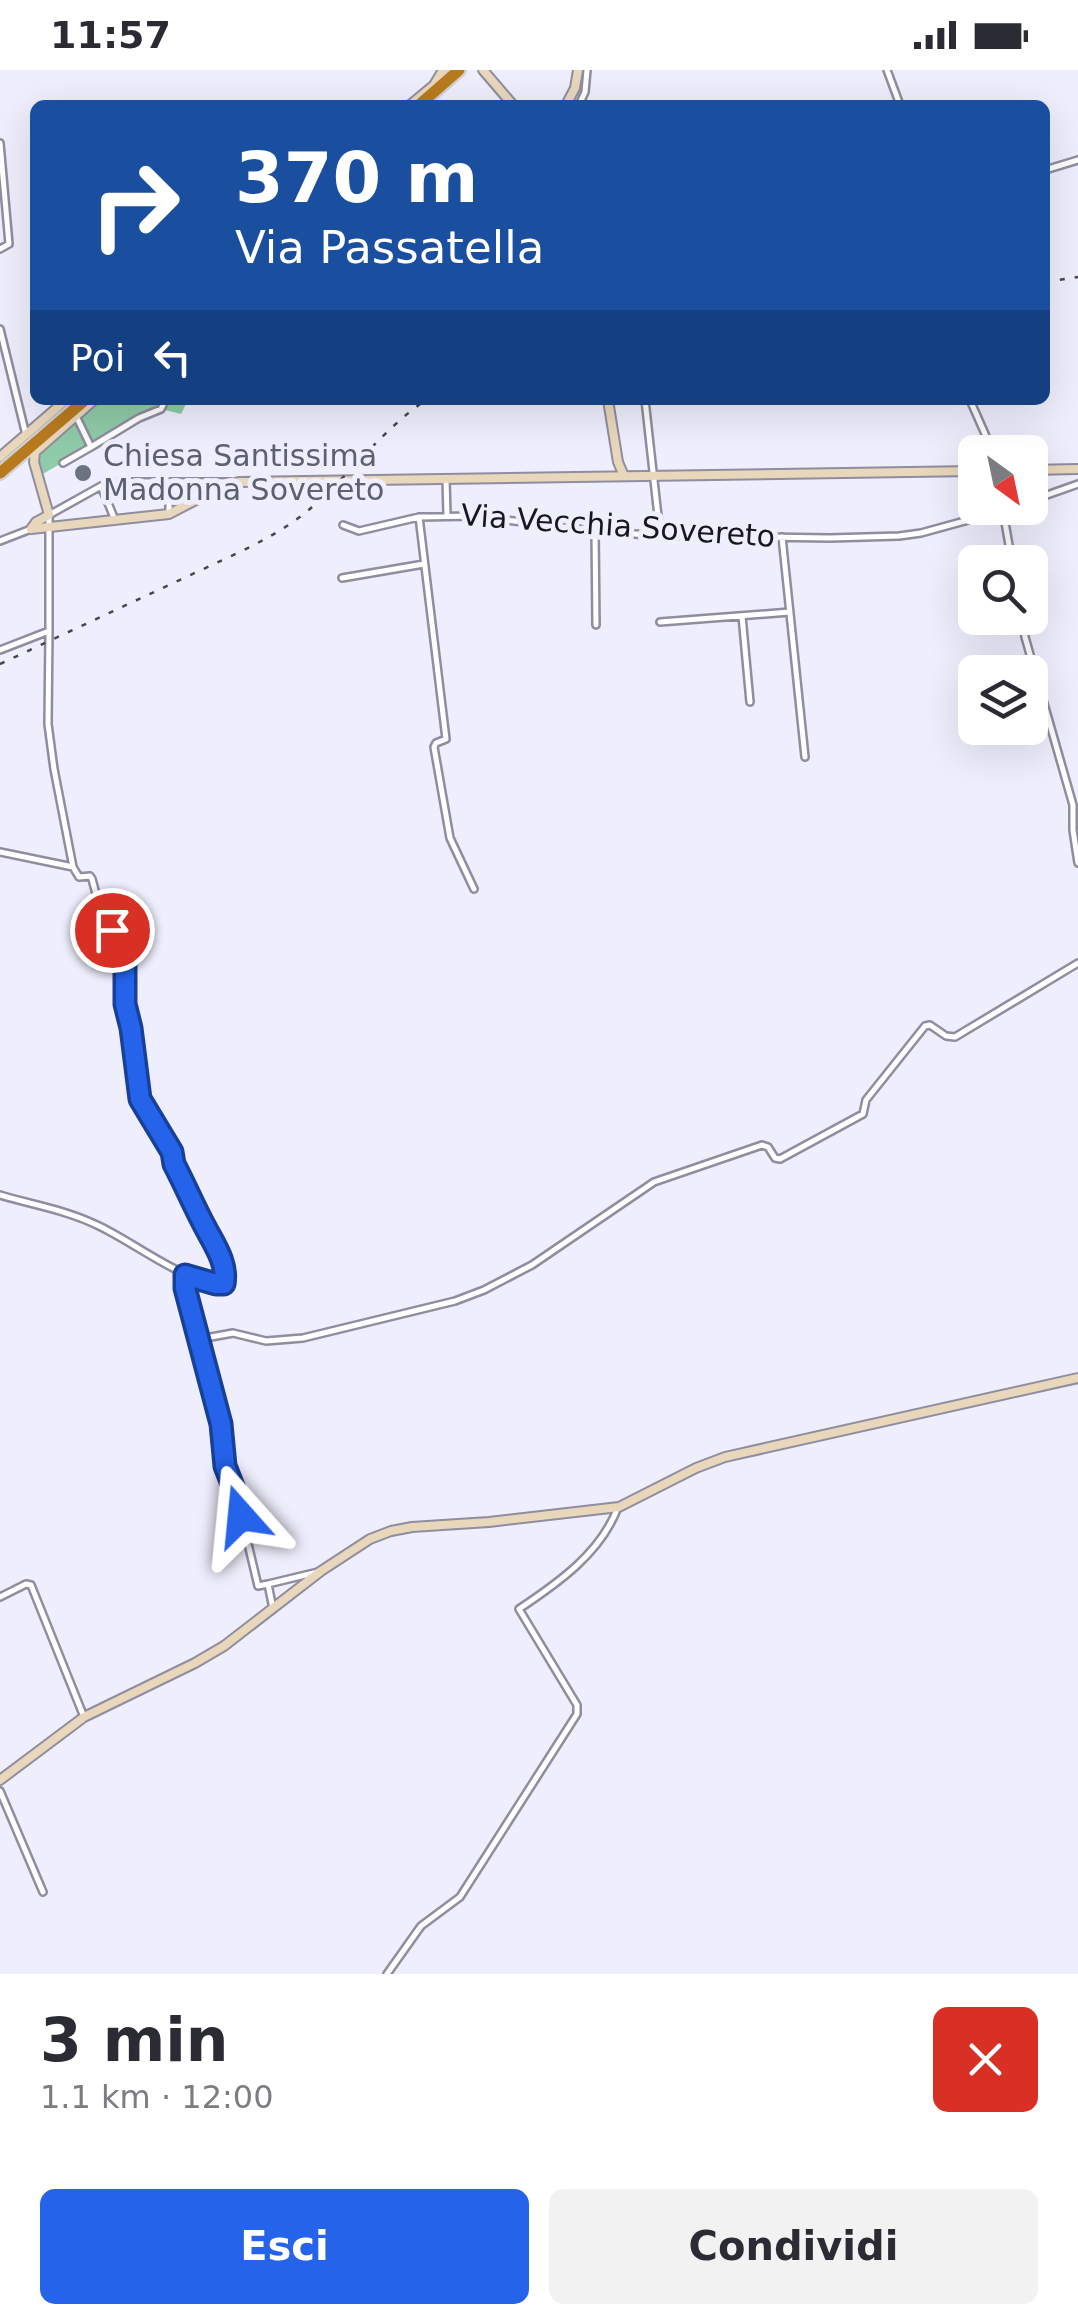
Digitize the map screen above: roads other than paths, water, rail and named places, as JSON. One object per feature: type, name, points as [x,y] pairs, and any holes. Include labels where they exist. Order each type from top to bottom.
[{"type":"highway","points":[[424,100],[460,70]]},
{"type":"highway","points":[[434,100],[468,70]]},
{"type":"highway","points":[[0,469],[70,405]]},
{"type":"highway","points":[[0,469],[78,405]]},
{"type":"main road","points":[[416,100],[434,85],[443,70]]},
{"type":"main road","points":[[569,100],[578,70]]},
{"type":"main road","points":[[486,74],[509,100]]},
{"type":"main road","points":[[0,457],[60,405]]},
{"type":"main road","points":[[32,529],[49,515],[34,455],[88,405]]},
{"type":"main road","points":[[609,405],[620,476]]},
{"type":"main road","points":[[1048,470],[1078,470]]},
{"type":"main road","points":[[32,529],[169,514],[233,482],[958,471]]},
{"type":"main road","points":[[0,1780],[84,1717],[209,1655],[321,1571],[370,1539],[391,1531],[618,1508],[725,1457],[1078,1378]]},
{"type":"street","points":[[581,100],[586,70]]},
{"type":"street","points":[[887,70],[898,100]]},
{"type":"street","points":[[0,143],[9,244],[0,248]]},
{"type":"street","points":[[1050,168],[1078,160]]},
{"type":"street","points":[[0,329],[26,435]]},
{"type":"street","points":[[63,463],[139,418],[161,410],[163,405]]},
{"type":"street","points":[[647,405],[660,534]]},
{"type":"street","points":[[972,405],[985,435]]},
{"type":"street","points":[[21,413],[35,427]]},
{"type":"street","points":[[76,416],[91,447]]},
{"type":"street","points":[[446,479],[447,515]]},
{"type":"street","points":[[0,1195],[96,1224],[185,1275],[216,1284],[226,1282],[216,1244],[174,1164],[172,1152],[140,1099],[125,1004],[125,956],[99,905],[92,878],[78,877],[73,867],[48,724],[49,515],[101,486],[120,482],[233,482]]},
{"type":"street","points":[[169,514],[170,483]]},
{"type":"street","points":[[1048,495],[1078,484]]},
{"type":"street","points":[[101,486],[115,520]]},
{"type":"street","name":"Via Vecchia Sovereto","points":[[343,526],[361,530],[418,516],[447,515],[596,531],[830,538],[921,533],[958,522]]},
{"type":"street","points":[[418,516],[446,740],[436,742],[434,747],[450,838],[474,888]]},
{"type":"street","points":[[0,541],[32,529]]},
{"type":"street","points":[[596,531],[596,626]]},
{"type":"street","points":[[782,537],[806,756]]},
{"type":"street","points":[[342,578],[424,564]]},
{"type":"street","points":[[660,622],[790,612]]},
{"type":"street","points":[[742,616],[750,702]]},
{"type":"street","points":[[0,650],[48,630]]},
{"type":"street","points":[[1026,635],[1073,805],[1072,830],[1078,863]]},
{"type":"street","points":[[0,852],[73,867]]},
{"type":"street","points":[[200,1340],[233,1334],[266,1341],[303,1338],[455,1301],[484,1290],[532,1265],[654,1182],[762,1145],[780,1159],[864,1114],[866,1100],[925,1026],[930,1025],[946,1036],[956,1036],[1078,963]]},
{"type":"street","points":[[185,1275],[185,1288],[221,1424],[225,1466],[258,1586],[321,1571]]},
{"type":"street","points":[[387,1974],[421,1926],[460,1897],[578,1714],[577,1705],[519,1609],[548,1590],[596,1545],[612,1524],[618,1508]]},
{"type":"street","points":[[268,1584],[273,1608]]},
{"type":"street","points":[[0,1597],[31,1585],[84,1717]]},
{"type":"street","points":[[0,1791],[43,1892]]},
{"type":"railway","points":[[1050,281],[1078,277]]},
{"type":"railway","points":[[0,664],[283,528],[321,499],[419,405]]},
{"type":"place","name":"Chiesa Santissima Madonna Sovereto","points":[[83,473]]}]
